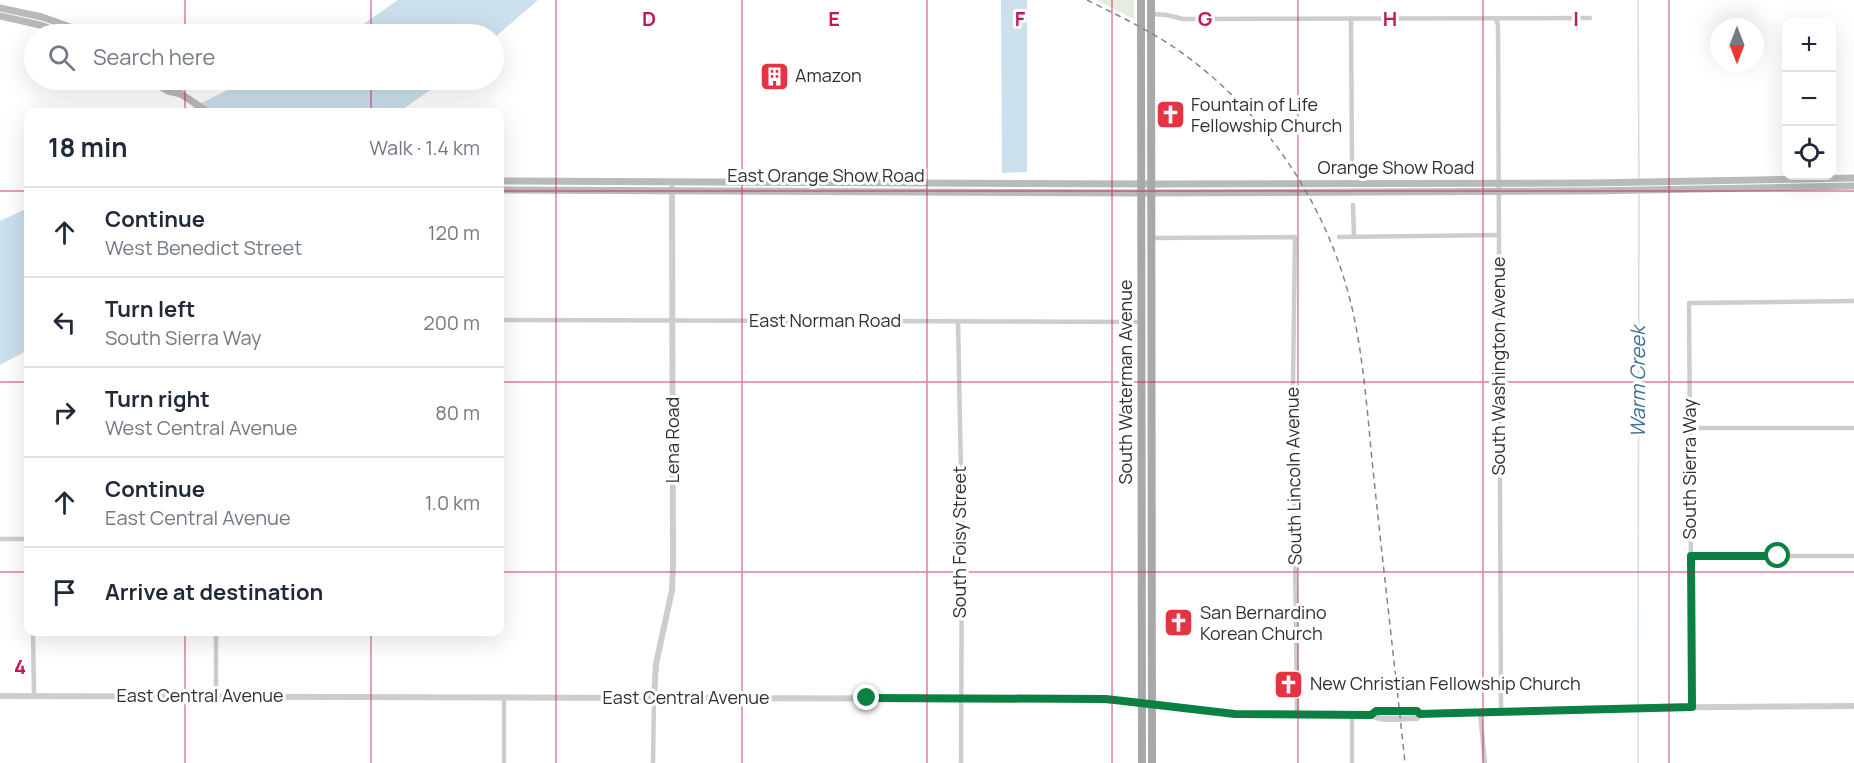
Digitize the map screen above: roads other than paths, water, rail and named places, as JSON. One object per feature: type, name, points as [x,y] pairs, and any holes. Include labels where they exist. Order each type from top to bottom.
[{"type":"main road","name":"South Waterman Avenue","points":[[1141,0],[1142,763]]},
{"type":"main road","name":"South Waterman Avenue","points":[[1151,0],[1152,763]]},
{"type":"main road","points":[[0,8],[42,17],[62,24]]},
{"type":"main road","points":[[0,16],[36,24]]},
{"type":"main road","points":[[166,90],[180,94],[202,108]]},
{"type":"main road","points":[[177,90],[180,94]]},
{"type":"main road","name":"Orange Show Road","points":[[1151,188],[1497,187],[1686,180],[1854,178]]},
{"type":"main road","name":"East Orange Show Road","points":[[504,181],[1141,184],[1151,188]]},
{"type":"main road","points":[[601,190],[602,181]]},
{"type":"main road","points":[[976,183],[976,192]]},
{"type":"main road","name":"Orange Show Road","points":[[1497,187],[1590,191],[1854,186]]},
{"type":"main road","name":"East Orange Show Road","points":[[504,190],[1141,193],[1151,188]]},
{"type":"street","points":[[1151,14],[1183,19],[1590,18]]},
{"type":"street","points":[[1351,18],[1353,165]]},
{"type":"street","name":"South Washington Avenue","points":[[1496,19],[1498,25],[1501,712]]},
{"type":"street","name":"Lena Road","points":[[654,698],[656,664],[669,606],[673,566],[672,182]]},
{"type":"street","points":[[1353,205],[1354,237]]},
{"type":"street","points":[[1339,237],[1498,235]]},
{"type":"street","name":"South Lincoln Avenue","points":[[1151,238],[1294,237],[1293,396],[1297,715]]},
{"type":"street","name":"South Sierra Way","points":[[1692,707],[1689,303],[1854,301]]},
{"type":"street","name":"East Norman Road","points":[[504,320],[1151,322]]},
{"type":"street","name":"South Foisy Street","points":[[958,321],[962,526],[961,763]]},
{"type":"street","points":[[1691,428],[1854,428]]},
{"type":"street","points":[[0,539],[24,539]]},
{"type":"street","points":[[1691,556],[1854,556]]},
{"type":"street","points":[[33,636],[34,696]]},
{"type":"street","points":[[216,636],[216,696]]},
{"type":"street","name":"East Central Avenue","points":[[0,696],[1089,699],[1142,702],[1235,714],[1371,715],[1377,718],[1417,718],[1420,714],[1609,708],[1854,706]]},
{"type":"street","points":[[504,697],[504,763]]},
{"type":"street","points":[[653,763],[654,698]]},
{"type":"street","points":[[1480,713],[1485,763]]},
{"type":"street","points":[[1352,715],[1353,763]]},
{"type":"water","points":[[398,0],[538,0],[504,29],[504,24],[363,24]]},
{"type":"water","points":[[1001,0],[1027,0],[1027,172],[1002,173]]},
{"type":"water","points":[[227,90],[430,90],[405,108],[192,108]]},
{"type":"water","points":[[24,210],[24,352],[0,365],[0,221]]},
{"type":"waterway","name":"Warm Creek","points":[[1638,0],[1639,180]]},
{"type":"waterway","name":"Warm Creek","points":[[1638,705],[1639,194]]},
{"type":"waterway","name":"Warm Creek","points":[[1638,710],[1638,763]]},
{"type":"railway","points":[[1087,0],[1143,28],[1175,48],[1208,73],[1237,100],[1265,131],[1289,164],[1310,198],[1328,235],[1353,312],[1360,354],[1405,763]]},
{"type":"place","name":"Amazon","points":[[774,76]]},
{"type":"place","name":"Fountain of Life Fellowship Church","points":[[1170,115]]},
{"type":"place","name":"San Bernardino Korean Church","points":[[1179,623]]},
{"type":"place","name":"New Christian Fellowship Church","points":[[1289,684]]}]
